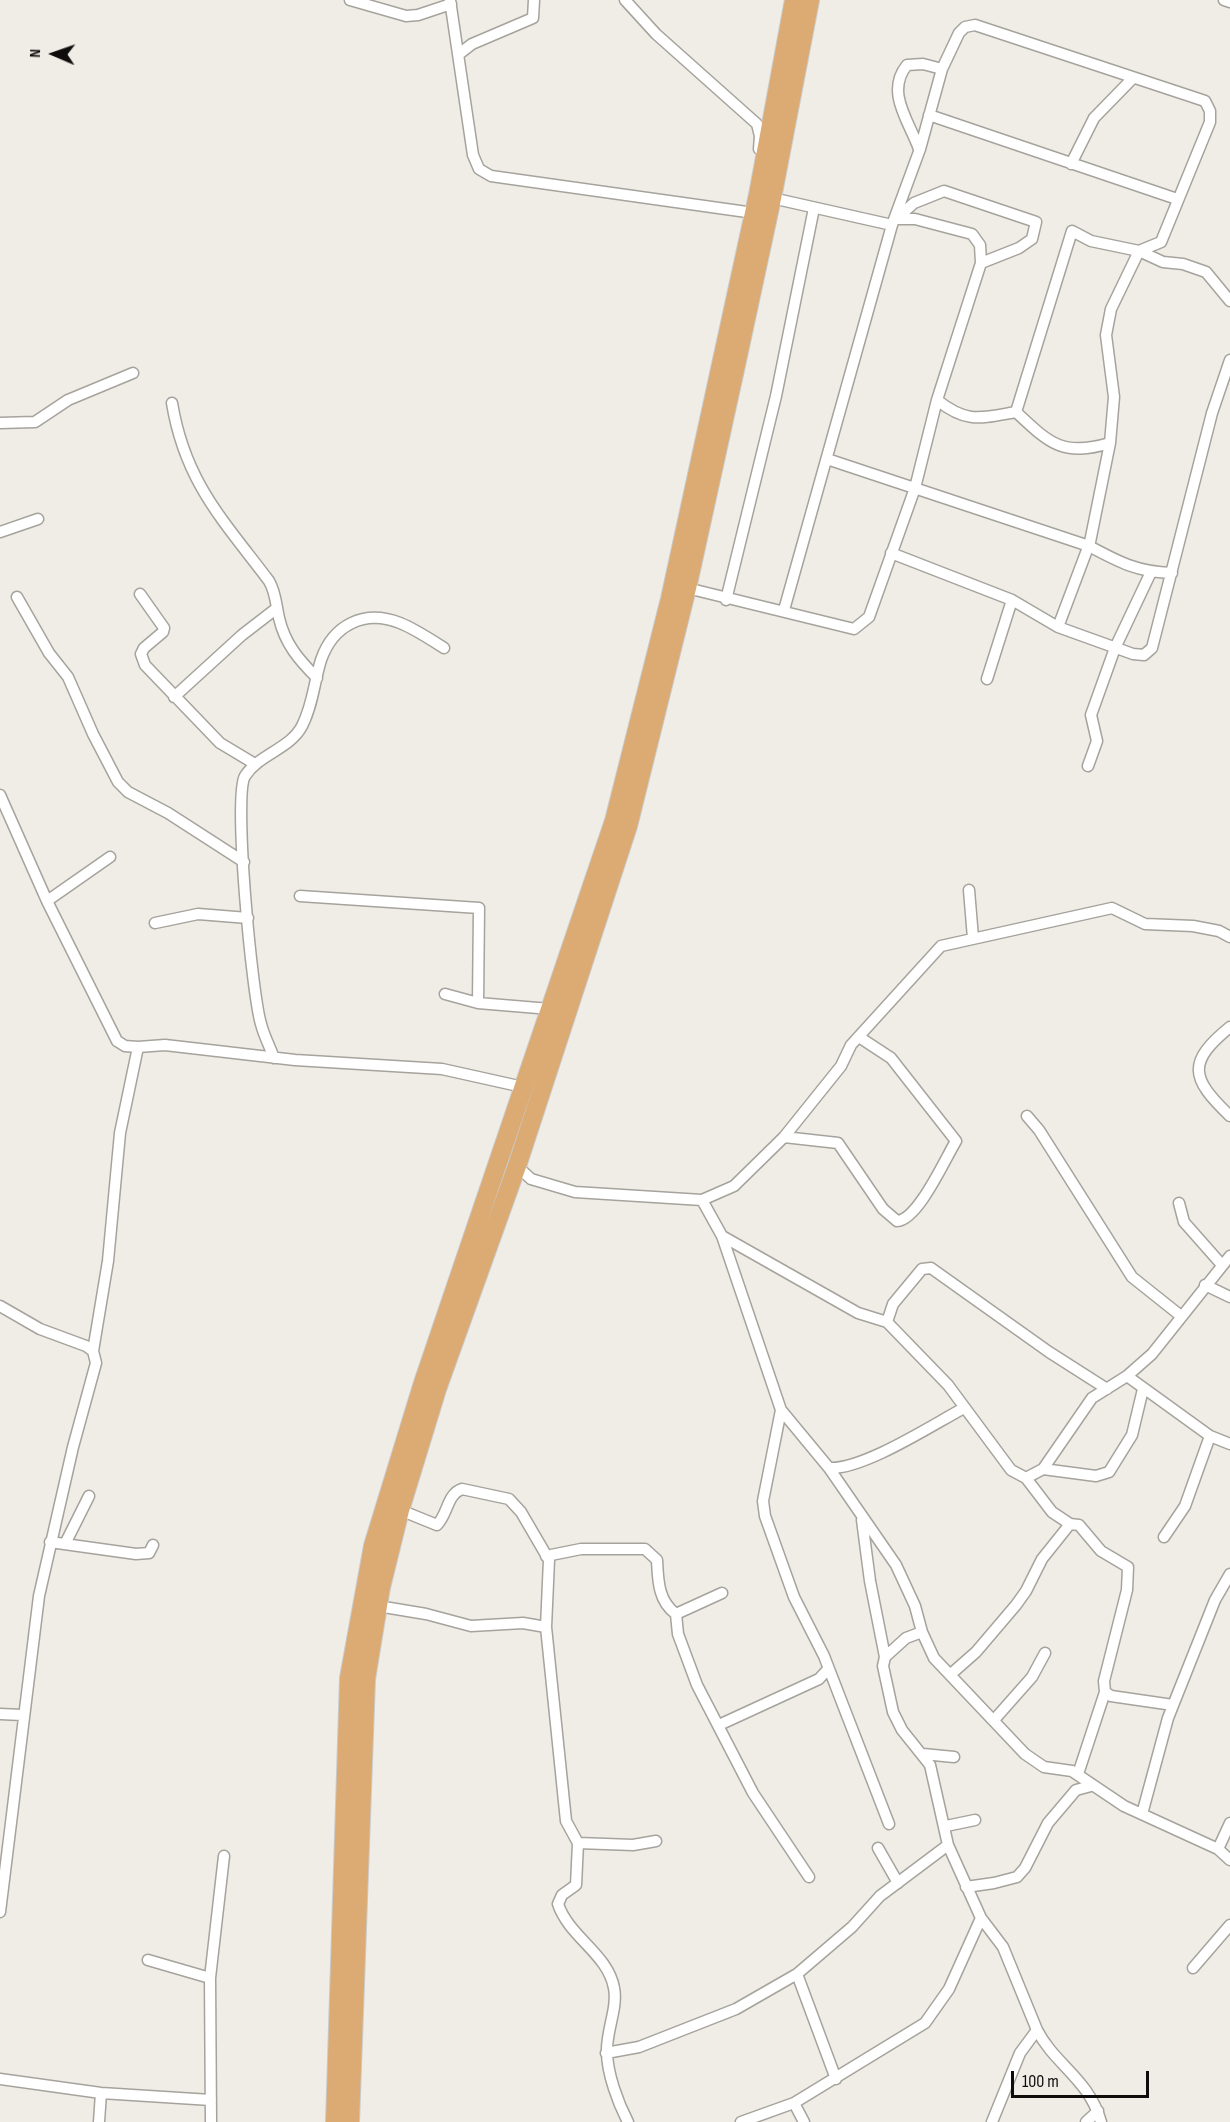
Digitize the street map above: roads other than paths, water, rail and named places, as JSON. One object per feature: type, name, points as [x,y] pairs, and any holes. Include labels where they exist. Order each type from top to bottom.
[{"type":"main road","points":[[350,2122],[366,1679],[378,1606],[385,1535],[400,1510],[445,1367],[517,1166],[628,826],[687,588],[752,212],[794,0]]},
{"type":"main road","points":[[335,2122],[349,1678],[361,1603],[385,1535],[423,1383],[617,811],[772,198],[810,0]]},
{"type":"street","points":[[350,0],[406,16],[451,2],[473,155],[479,169],[491,176],[752,212],[760,136],[757,124],[656,34],[626,0]]},
{"type":"street","points":[[459,54],[472,44],[533,18],[534,0]]},
{"type":"street","points":[[1224,0],[1230,2]]},
{"type":"street","points":[[784,610],[894,222],[920,149],[942,69],[959,33],[965,27],[975,25],[1205,101],[1210,111],[1210,122],[1161,242],[1139,251],[1111,309],[1106,334],[1114,397],[1110,442],[1089,546],[1058,627]]},
{"type":"street","points":[[920,149],[896,92],[898,76],[907,65],[923,64],[942,69]]},
{"type":"street","points":[[1071,164],[1094,118],[1133,78]]},
{"type":"street","points":[[929,115],[1177,199]]},
{"type":"street","points":[[894,222],[914,203],[944,191],[1036,222],[1032,239],[1019,249],[981,263]]},
{"type":"street","points":[[687,588],[726,600],[784,610],[854,629],[869,616],[915,488],[937,400],[981,263],[980,245],[972,234],[915,219],[894,222],[772,198]]},
{"type":"street","points":[[726,600],[776,396],[814,208]]},
{"type":"street","points":[[1016,412],[1072,231],[1091,241],[1139,251],[1163,262],[1184,264],[1206,272],[1230,301]]},
{"type":"street","points":[[891,553],[1011,600],[1058,627],[1115,648],[1144,655],[1152,648],[1212,413],[1230,360]]},
{"type":"street","points":[[0,423],[35,422],[68,400],[133,373]]},
{"type":"street","points":[[937,400],[952,413],[971,419],[1016,412]]},
{"type":"street","points":[[172,403],[182,450],[204,495],[269,581],[274,591],[287,643],[297,658],[317,678]]},
{"type":"street","points":[[1016,412],[1043,438],[1065,448],[1084,451],[1110,442]]},
{"type":"street","points":[[827,459],[1089,546],[1129,567],[1172,573]]},
{"type":"street","points":[[0,532],[38,519]]},
{"type":"street","points":[[1088,766],[1097,741],[1091,715],[1115,648],[1152,572]]},
{"type":"street","points":[[140,594],[164,628],[163,632],[144,648],[141,654],[145,665],[220,743],[255,764]]},
{"type":"street","points":[[17,597],[49,652],[68,677],[93,734],[118,782],[128,792],[168,813],[244,862]]},
{"type":"street","points":[[987,679],[1011,600]]},
{"type":"street","points":[[174,697],[242,635],[277,608]]},
{"type":"street","points":[[274,1058],[260,1023],[252,970],[240,793],[244,778],[255,764],[282,747],[302,728],[330,640],[338,631],[357,621],[382,619],[400,623],[444,648]]},
{"type":"street","points":[[0,795],[48,901],[117,1041],[125,1046],[165,1045],[274,1058],[442,1069],[523,1087]]},
{"type":"street","points":[[48,901],[110,857]]},
{"type":"street","points":[[969,890],[973,938]]},
{"type":"street","points":[[300,896],[479,908],[478,1003]]},
{"type":"street","points":[[517,1166],[531,1179],[575,1192],[702,1200],[734,1186],[784,1137],[842,1066],[851,1045],[933,951],[948,943],[1112,908],[1145,924],[1193,926],[1220,931],[1230,937]]},
{"type":"street","points":[[155,923],[198,914],[248,918]]},
{"type":"street","points":[[445,994],[478,1003],[550,1009]]},
{"type":"street","points":[[1230,1027],[1207,1045],[1199,1059],[1197,1073],[1217,1104],[1230,1116]]},
{"type":"street","points":[[784,1137],[838,1143],[883,1209],[897,1221],[909,1217],[929,1189],[956,1141],[891,1058],[859,1036]]},
{"type":"street","points":[[0,1912],[22,1715],[39,1596],[50,1542],[96,1363],[93,1351],[108,1262],[120,1133],[138,1047]]},
{"type":"street","points":[[1027,1116],[1039,1130],[1132,1277],[1181,1316]]},
{"type":"street","points":[[702,1200],[722,1236],[781,1410],[829,1468],[861,1518],[896,1565],[915,1606],[922,1632],[934,1658],[1025,1754],[1044,1767],[1072,1771],[1091,1786],[1142,1814],[1218,1849],[1230,1860]]},
{"type":"street","points":[[1179,1203],[1184,1222],[1222,1265]]},
{"type":"street","points":[[722,1236],[858,1313],[887,1323],[948,1385],[1011,1470],[1026,1478],[1052,1512],[1070,1524],[1078,1525],[1108,1556],[1128,1567],[1127,1590],[1104,1681],[1105,1692],[1078,1774]]},
{"type":"street","points":[[1026,1478],[1043,1469],[1081,1409],[1092,1398],[1128,1376],[1152,1354],[1230,1256]]},
{"type":"street","points":[[887,1323],[893,1304],[907,1286],[922,1269],[931,1269],[1049,1352],[1107,1389]]},
{"type":"street","points":[[1205,1285],[1230,1297]]},
{"type":"street","points":[[0,1306],[40,1329],[86,1346],[93,1351]]},
{"type":"street","points":[[1128,1376],[1210,1436],[1230,1444]]},
{"type":"street","points":[[1043,1469],[1096,1476],[1109,1472],[1132,1435],[1143,1389]]},
{"type":"street","points":[[829,1468],[842,1468],[864,1460],[964,1408]]},
{"type":"street","points":[[781,1410],[763,1501],[765,1516],[794,1597],[828,1669],[889,1824]]},
{"type":"street","points":[[1164,1537],[1185,1506],[1210,1436]]},
{"type":"street","points":[[400,1510],[437,1525],[456,1491],[498,1495],[509,1499],[521,1512],[549,1560],[546,1628],[566,1821],[578,1842],[576,1885],[562,1895],[558,1904],[573,1932],[597,1956],[610,1976],[614,1988],[606,2053],[628,2122]]},
{"type":"street","points":[[65,1544],[88,1496]]},
{"type":"street","points":[[861,1518],[870,1581],[885,1657],[883,1666],[893,1712],[902,1730],[923,1754],[930,1766],[946,1826],[948,1845],[981,1918],[1003,1947],[1037,2030],[1044,2043],[1069,2067],[1086,2088],[1100,2116],[1086,2122]]},
{"type":"street","points":[[951,1674],[975,1652],[1016,1605],[1042,1558],[1070,1524]]},
{"type":"street","points":[[50,1542],[136,1554],[149,1553],[153,1545]]},
{"type":"street","points":[[546,1556],[581,1549],[645,1549],[657,1560],[662,1597],[668,1608],[676,1614],[678,1634],[697,1685],[753,1793],[809,1877]]},
{"type":"street","points":[[1142,1814],[1173,1705],[1215,1600],[1230,1574]]},
{"type":"street","points":[[676,1614],[722,1593]]},
{"type":"street","points":[[378,1606],[426,1614],[471,1626],[524,1623],[546,1628]]},
{"type":"street","points":[[885,1657],[906,1638],[922,1632]]},
{"type":"street","points":[[994,1720],[1032,1677],[1045,1653]]},
{"type":"street","points":[[719,1725],[819,1678],[828,1669]]},
{"type":"street","points":[[819,1678],[833,1681]]},
{"type":"street","points":[[1105,1692],[1111,1696],[1173,1705]]},
{"type":"street","points":[[0,1713],[22,1715]]},
{"type":"street","points":[[923,1754],[954,1757]]},
{"type":"street","points":[[966,1887],[1017,1877],[1025,1868],[1048,1823],[1076,1790],[1091,1786]]},
{"type":"street","points":[[946,1826],[975,1820]]},
{"type":"street","points":[[1218,1849],[1230,1823]]},
{"type":"street","points":[[578,1842],[633,1845],[656,1841]]},
{"type":"street","points":[[606,2053],[639,2047],[736,2009],[797,1974],[898,1883],[948,1845]]},
{"type":"street","points":[[878,1848],[898,1883]]},
{"type":"street","points":[[212,2122],[210,1978],[224,1856]]},
{"type":"street","points":[[741,2122],[794,2103],[837,2079],[925,2023],[933,2015],[949,1989],[981,1918]]},
{"type":"street","points":[[1193,1968],[1230,1925]]},
{"type":"street","points":[[148,1960],[210,1978]]},
{"type":"street","points":[[797,1974],[837,2079]]},
{"type":"street","points":[[992,2122],[1020,2053],[1037,2030]]},
{"type":"street","points":[[0,2079],[101,2093],[211,2100]]},
{"type":"street","points":[[99,2122],[101,2093]]},
{"type":"street","points":[[794,2103],[804,2122]]}]
